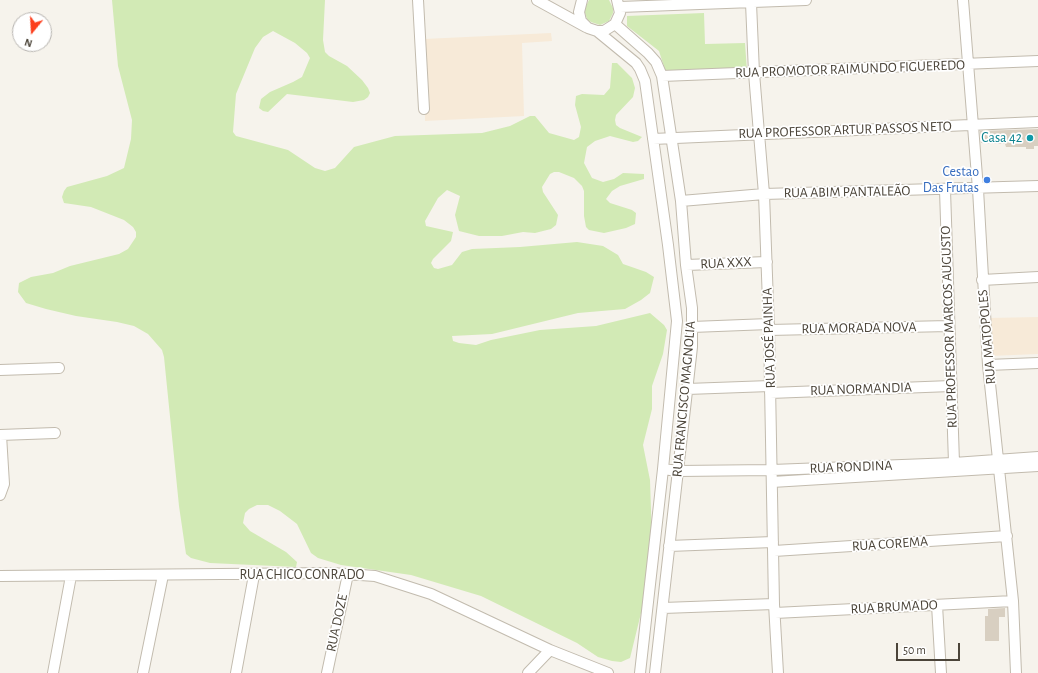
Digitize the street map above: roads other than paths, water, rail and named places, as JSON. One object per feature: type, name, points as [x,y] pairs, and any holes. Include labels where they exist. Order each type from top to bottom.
[{"type":"street","points":[[418,0],[424,109]]},
{"type":"street","name":"RUA FRANCISCO MAGNOLIA","points":[[537,0],[592,30],[631,58],[640,69],[645,81],[677,321],[663,469],[640,673]]},
{"type":"street","points":[[582,0],[579,7],[580,17],[592,30],[604,31],[615,24],[620,13],[618,4],[750,3],[806,0]]},
{"type":"street","name":"RUA MATOPOLES","points":[[963,0],[978,189],[988,365],[1000,464],[1013,601],[1016,673]]},
{"type":"street","name":"RUA JOSÉ PAINHA","points":[[750,3],[764,194],[767,262],[775,608],[778,673]]},
{"type":"street","name":"RUA FRANCISCO MAGNOLIA","points":[[615,24],[648,53],[656,62],[662,76],[670,138],[681,201],[686,265],[692,308],[687,389],[655,673]]},
{"type":"street","name":"RUA PROMOTOR RAIMUNDO FIGUEREDO","points":[[662,76],[1038,61]]},
{"type":"street","name":"RUA PROFESSOR ARTUR PASSOS NETO","points":[[653,139],[759,133],[1038,122]]},
{"type":"street","name":"RUA ABIM PANTALEÃO","points":[[681,201],[764,194],[945,190],[1038,186]]},
{"type":"street","name":"RUA PROFESSOR MARCOS AUGUSTO","points":[[945,190],[954,463]]},
{"type":"street","name":"RUA XXX","points":[[686,265],[767,262]]},
{"type":"street","points":[[982,280],[1038,277]]},
{"type":"street","name":"RUA MORADA NOVA","points":[[692,327],[949,326]]},
{"type":"street","points":[[988,365],[1038,363]]},
{"type":"street","points":[[0,370],[59,368]]},
{"type":"street","name":"RUA NORMANDIA","points":[[687,389],[770,390],[951,386]]},
{"type":"street","points":[[0,495],[4,484],[1,435],[55,433]]},
{"type":"street","name":"RUA RONDINA","points":[[772,482],[1000,464],[1038,457]]},
{"type":"street","name":"RUA RONDINA","points":[[663,469],[678,471],[772,470],[954,463],[1038,466]]},
{"type":"street","name":"RUA COREMA","points":[[669,546],[774,547],[1007,536]]},
{"type":"street","name":"RUA CHICO CONRADO","points":[[0,576],[348,574],[375,576],[431,594],[550,650],[608,673]]},
{"type":"street","name":"RUA DOZE","points":[[327,673],[348,574]]},
{"type":"street","points":[[236,673],[254,575]]},
{"type":"street","points":[[53,673],[71,576]]},
{"type":"street","points":[[144,673],[163,576]]},
{"type":"street","name":"RUA BRUMADO","points":[[663,608],[775,608],[937,605],[1013,601]]},
{"type":"street","points":[[937,605],[941,673]]},
{"type":"street","points":[[528,673],[550,650]]},
{"type":"place","name":"Casa 42","points":[[1030,138]]},
{"type":"place","name":"Cestao Das Frutas","points":[[987,180]]}]
